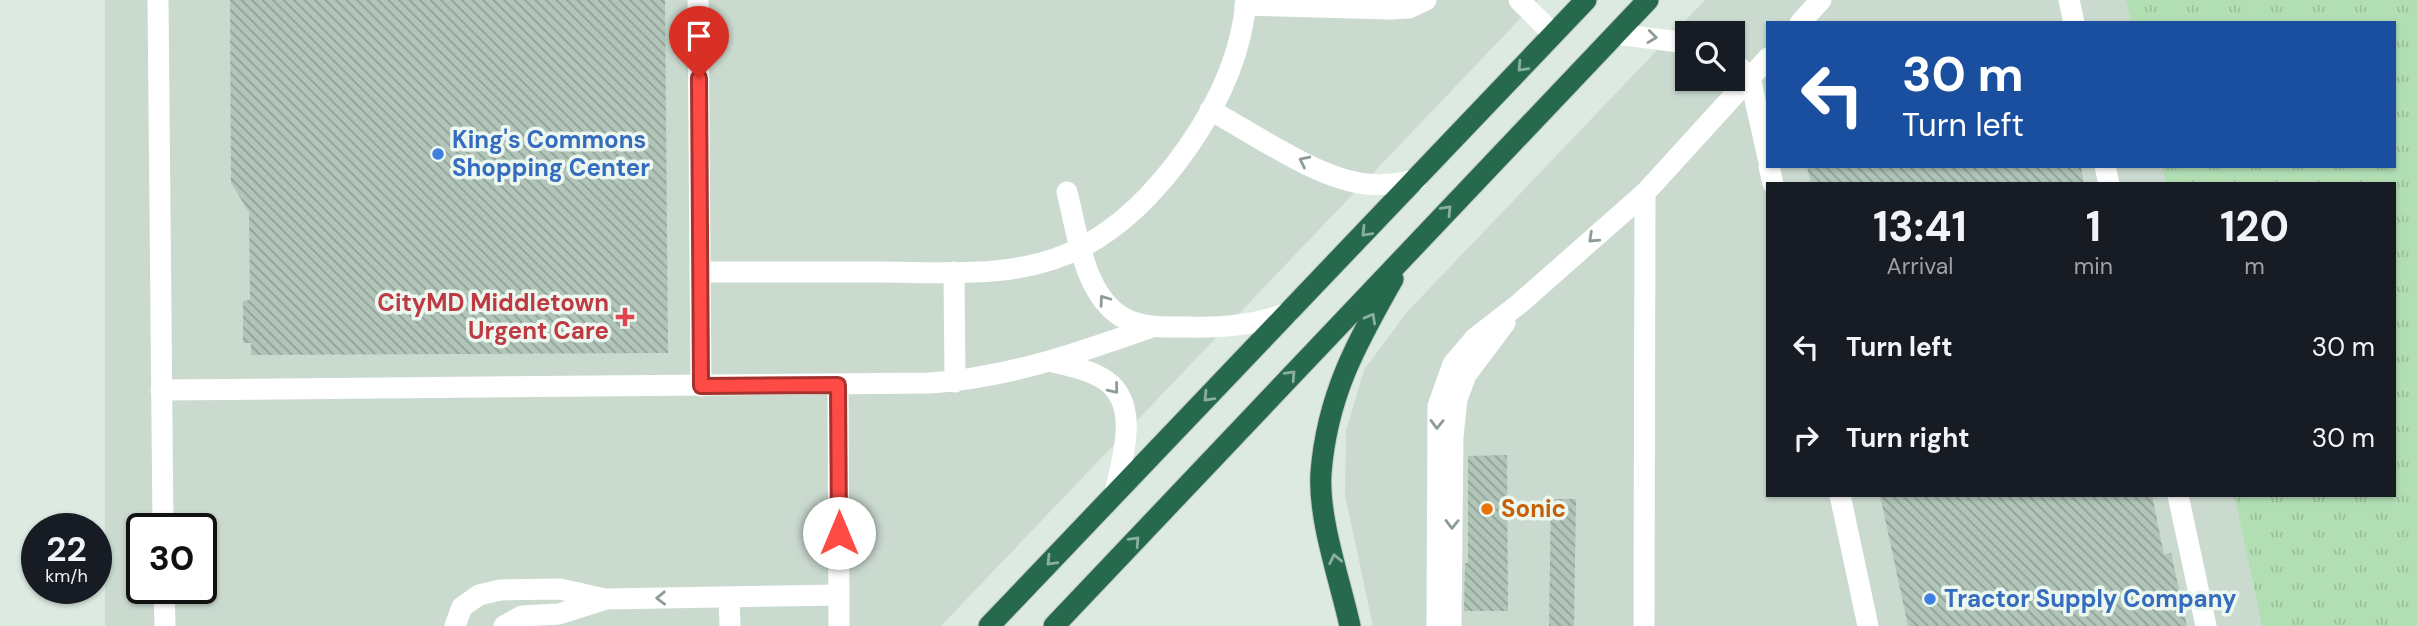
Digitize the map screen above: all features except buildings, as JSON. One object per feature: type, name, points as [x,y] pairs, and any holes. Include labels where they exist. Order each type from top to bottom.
[{"type":"highway","points":[[989,626],[1586,0]]},
{"type":"highway","points":[[1055,626],[1648,0]]},
{"type":"highway","points":[[1350,626],[1325,515],[1321,475],[1334,399],[1349,357],[1410,249]]},
{"type":"street","points":[[158,0],[163,513]]},
{"type":"street","points":[[698,0],[701,386]]},
{"type":"street","points":[[700,272],[954,272],[1034,265],[1081,248],[1129,214],[1151,193],[1180,158],[1210,110],[1233,63],[1245,3],[1390,9],[1409,8],[1426,0]]},
{"type":"street","points":[[1519,0],[1553,34]]},
{"type":"street","points":[[1802,21],[1821,0]]},
{"type":"street","points":[[2069,0],[2074,21]]},
{"type":"street","points":[[1616,34],[1675,41]]},
{"type":"street","points":[[1437,626],[1438,406],[1453,364],[1475,338],[1519,304],[1645,193],[1766,60]]},
{"type":"street","points":[[1745,73],[1750,77],[1766,149]]},
{"type":"street","points":[[1210,110],[1303,161],[1342,177],[1365,184],[1391,185],[1416,180]]},
{"type":"street","points":[[1068,192],[1090,276],[1113,312],[1133,322],[1152,327],[1222,328],[1255,324],[1288,313]]},
{"type":"street","points":[[1644,626],[1645,193]]},
{"type":"street","points":[[954,272],[955,382]]},
{"type":"street","points":[[1451,626],[1453,436],[1457,399],[1466,375],[1519,304]]},
{"type":"street","points":[[161,390],[955,382],[1053,362],[1152,327]]},
{"type":"street","points":[[1053,362],[1106,380],[1122,400],[1127,428],[1115,493]]},
{"type":"street","points":[[838,385],[839,626]]},
{"type":"street","points":[[1840,497],[1868,626]]},
{"type":"street","points":[[2178,497],[2206,626]]},
{"type":"street","points":[[455,626],[462,607],[480,595],[500,590],[560,589],[605,599],[839,595]]},
{"type":"street","points":[[729,597],[730,626]]},
{"type":"street","points":[[503,626],[522,616],[559,614],[605,599]]},
{"type":"street","points":[[164,604],[164,626]]},
{"type":"shaded area","name":"King's Commons Shopping Center","points":[[105,0],[1538,0],[941,626],[105,626],[105,604],[112,604],[112,513],[105,513]]},
{"type":"shaded area","points":[[1705,0],[2126,0],[2131,21],[1766,21],[1766,168],[2162,168],[2166,182],[1766,182],[1766,497],[2234,497],[2262,626],[1373,626],[1345,495],[1346,431],[1364,370],[1407,312],[1675,31],[1675,91],[1745,91],[1745,21],[1685,21]]},
{"type":"green space","points":[[2126,0],[2417,0],[2417,626],[2262,626],[2234,497],[2396,497],[2396,182],[2166,182],[2162,168],[2396,168],[2396,21],[2131,21]]},
{"type":"place","name":"King's Commons Shopping Center","points":[[438,154]]},
{"type":"place","name":"CityMD Middletown Urgent Care","points":[[625,317]]},
{"type":"place","name":"Sonic","points":[[1487,509]]},
{"type":"place","name":"Tractor Supply Company","points":[[1930,599]]},
{"type":"route","points":[[699,78],[701,386],[838,385],[839,533]]}]
